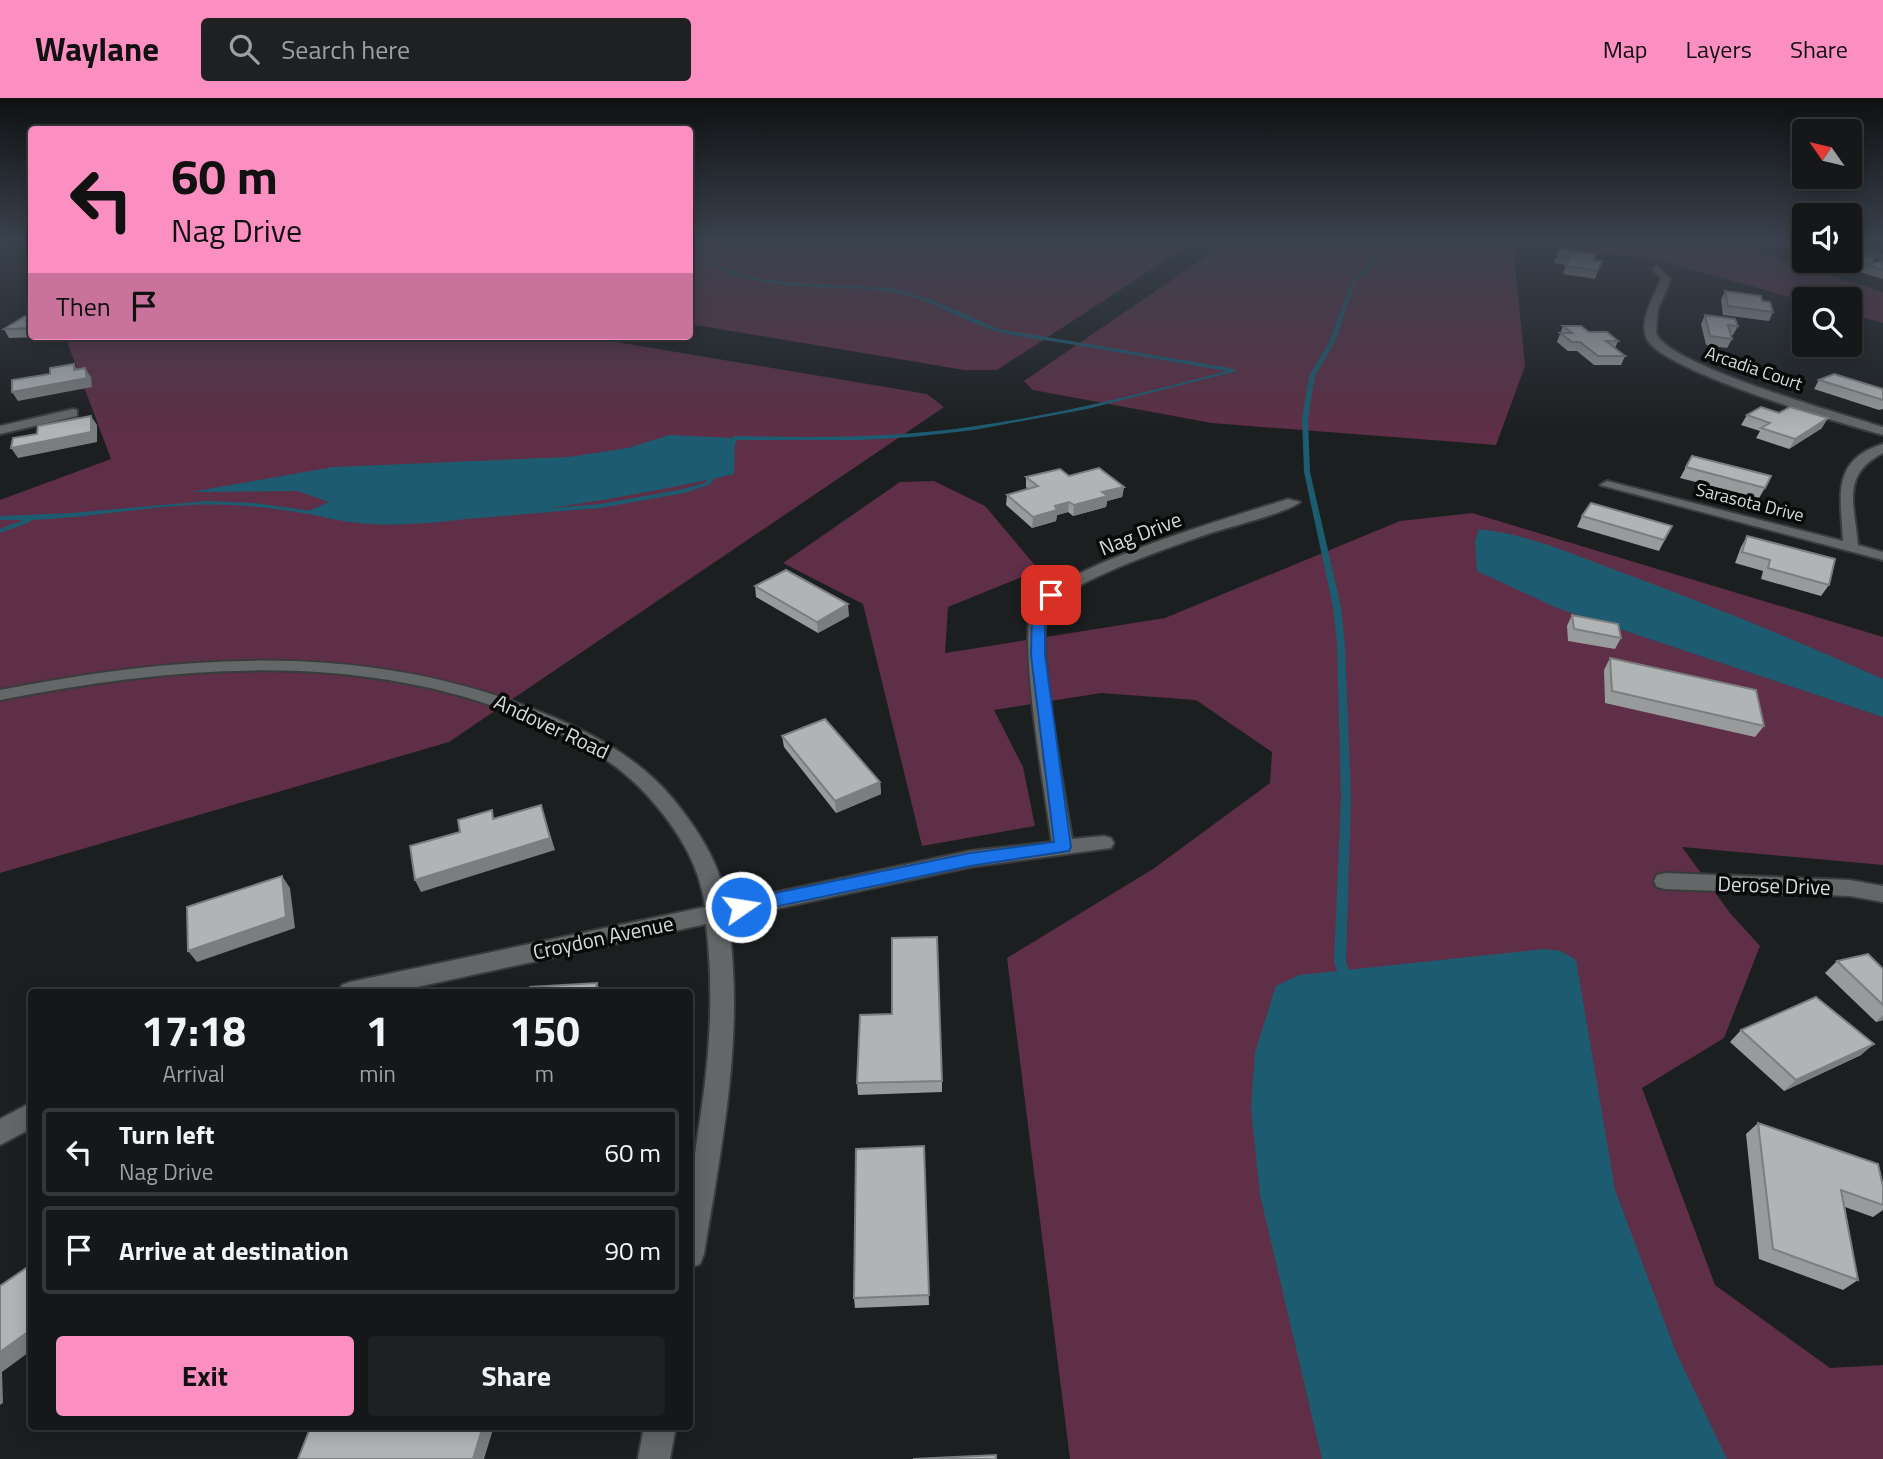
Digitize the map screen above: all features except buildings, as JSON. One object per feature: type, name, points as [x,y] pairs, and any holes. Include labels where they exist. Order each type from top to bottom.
[{"type":"street","name":"Arcadia Court","points":[[1657,304],[1649,324],[1653,340],[1662,349],[1708,371],[1883,431]]},
{"type":"street","points":[[0,430],[73,413]]},
{"type":"street","points":[[1851,548],[1850,520],[1844,492],[1846,479],[1855,465],[1883,448]]},
{"type":"street","name":"Sarasota Drive","points":[[1607,485],[1883,556]]},
{"type":"street","name":"Nag Drive","points":[[1063,847],[1038,655],[1038,610],[1051,595],[1069,583],[1183,538],[1293,502]]},
{"type":"street","name":"Andover Road","points":[[0,695],[77,681],[166,670],[289,664],[416,677],[467,689],[514,705],[579,734],[622,759],[668,804],[709,871],[716,913],[724,1024],[715,1107],[693,1236]]},
{"type":"street","name":"Croydon Avenue","points":[[364,989],[970,859],[1104,843]]},
{"type":"street","name":"Derose Drive","points":[[1665,881],[1850,888],[1883,894]]},
{"type":"street","points":[[0,1133],[28,1116]]},
{"type":"street","points":[[654,1459],[659,1430]]},
{"type":"shaded area","points":[[693,304],[1099,304],[997,370],[964,370],[693,325]]},
{"type":"shaded area","points":[[1137,304],[1519,304],[1525,366],[1496,445],[1212,423],[1033,390],[1024,381]]},
{"type":"shaded area","points":[[1862,304],[1883,304],[1883,323],[1862,317]]},
{"type":"shaded area","points":[[66,340],[605,340],[927,394],[944,407],[449,742],[0,873],[0,500],[111,459]]},
{"type":"shaded area","points":[[934,481],[985,506],[1039,570],[948,607],[945,653],[1165,618],[1400,521],[1472,513],[1883,637],[1883,865],[1682,847],[1730,913],[1760,946],[1724,1038],[1642,1088],[1715,1285],[1830,1368],[1883,1365],[1883,1459],[1070,1459],[1007,958],[1153,869],[1270,783],[1272,752],[1196,700],[1101,693],[994,710],[1023,767],[1035,826],[922,846],[863,604],[783,563],[900,482]]},
{"type":"water","points":[[669,435],[735,438],[734,474],[564,506],[406,524],[356,523],[306,512],[329,502],[297,491],[191,492],[333,467],[569,457],[628,448]]},
{"type":"water","points":[[1479,529],[1517,536],[1572,553],[1723,611],[1883,679],[1883,717],[1557,608],[1477,571],[1475,541]]},
{"type":"water","points":[[1545,949],[1561,951],[1576,960],[1615,1190],[1675,1350],[1727,1459],[1322,1459],[1260,1195],[1251,1108],[1255,1052],[1276,986],[1299,975]]},
{"type":"waterway","points":[[936,304],[998,330],[1230,370]]},
{"type":"waterway","points":[[1340,982],[1344,973],[1340,962],[1346,798],[1341,645],[1337,607],[1307,472],[1305,419],[1312,376],[1332,342],[1346,304]]},
{"type":"waterway","points":[[730,448],[735,438],[861,438],[1012,423],[1087,408],[1234,371]]},
{"type":"waterway","points":[[466,517],[600,506],[684,491],[707,484],[718,471]]},
{"type":"waterway","points":[[0,518],[72,515],[191,503],[255,505],[319,514]]},
{"type":"waterway","points":[[0,531],[28,521]]},
{"type":"route","points":[[741,907],[970,859],[1063,847],[1038,655],[1038,610],[1051,595]]}]
